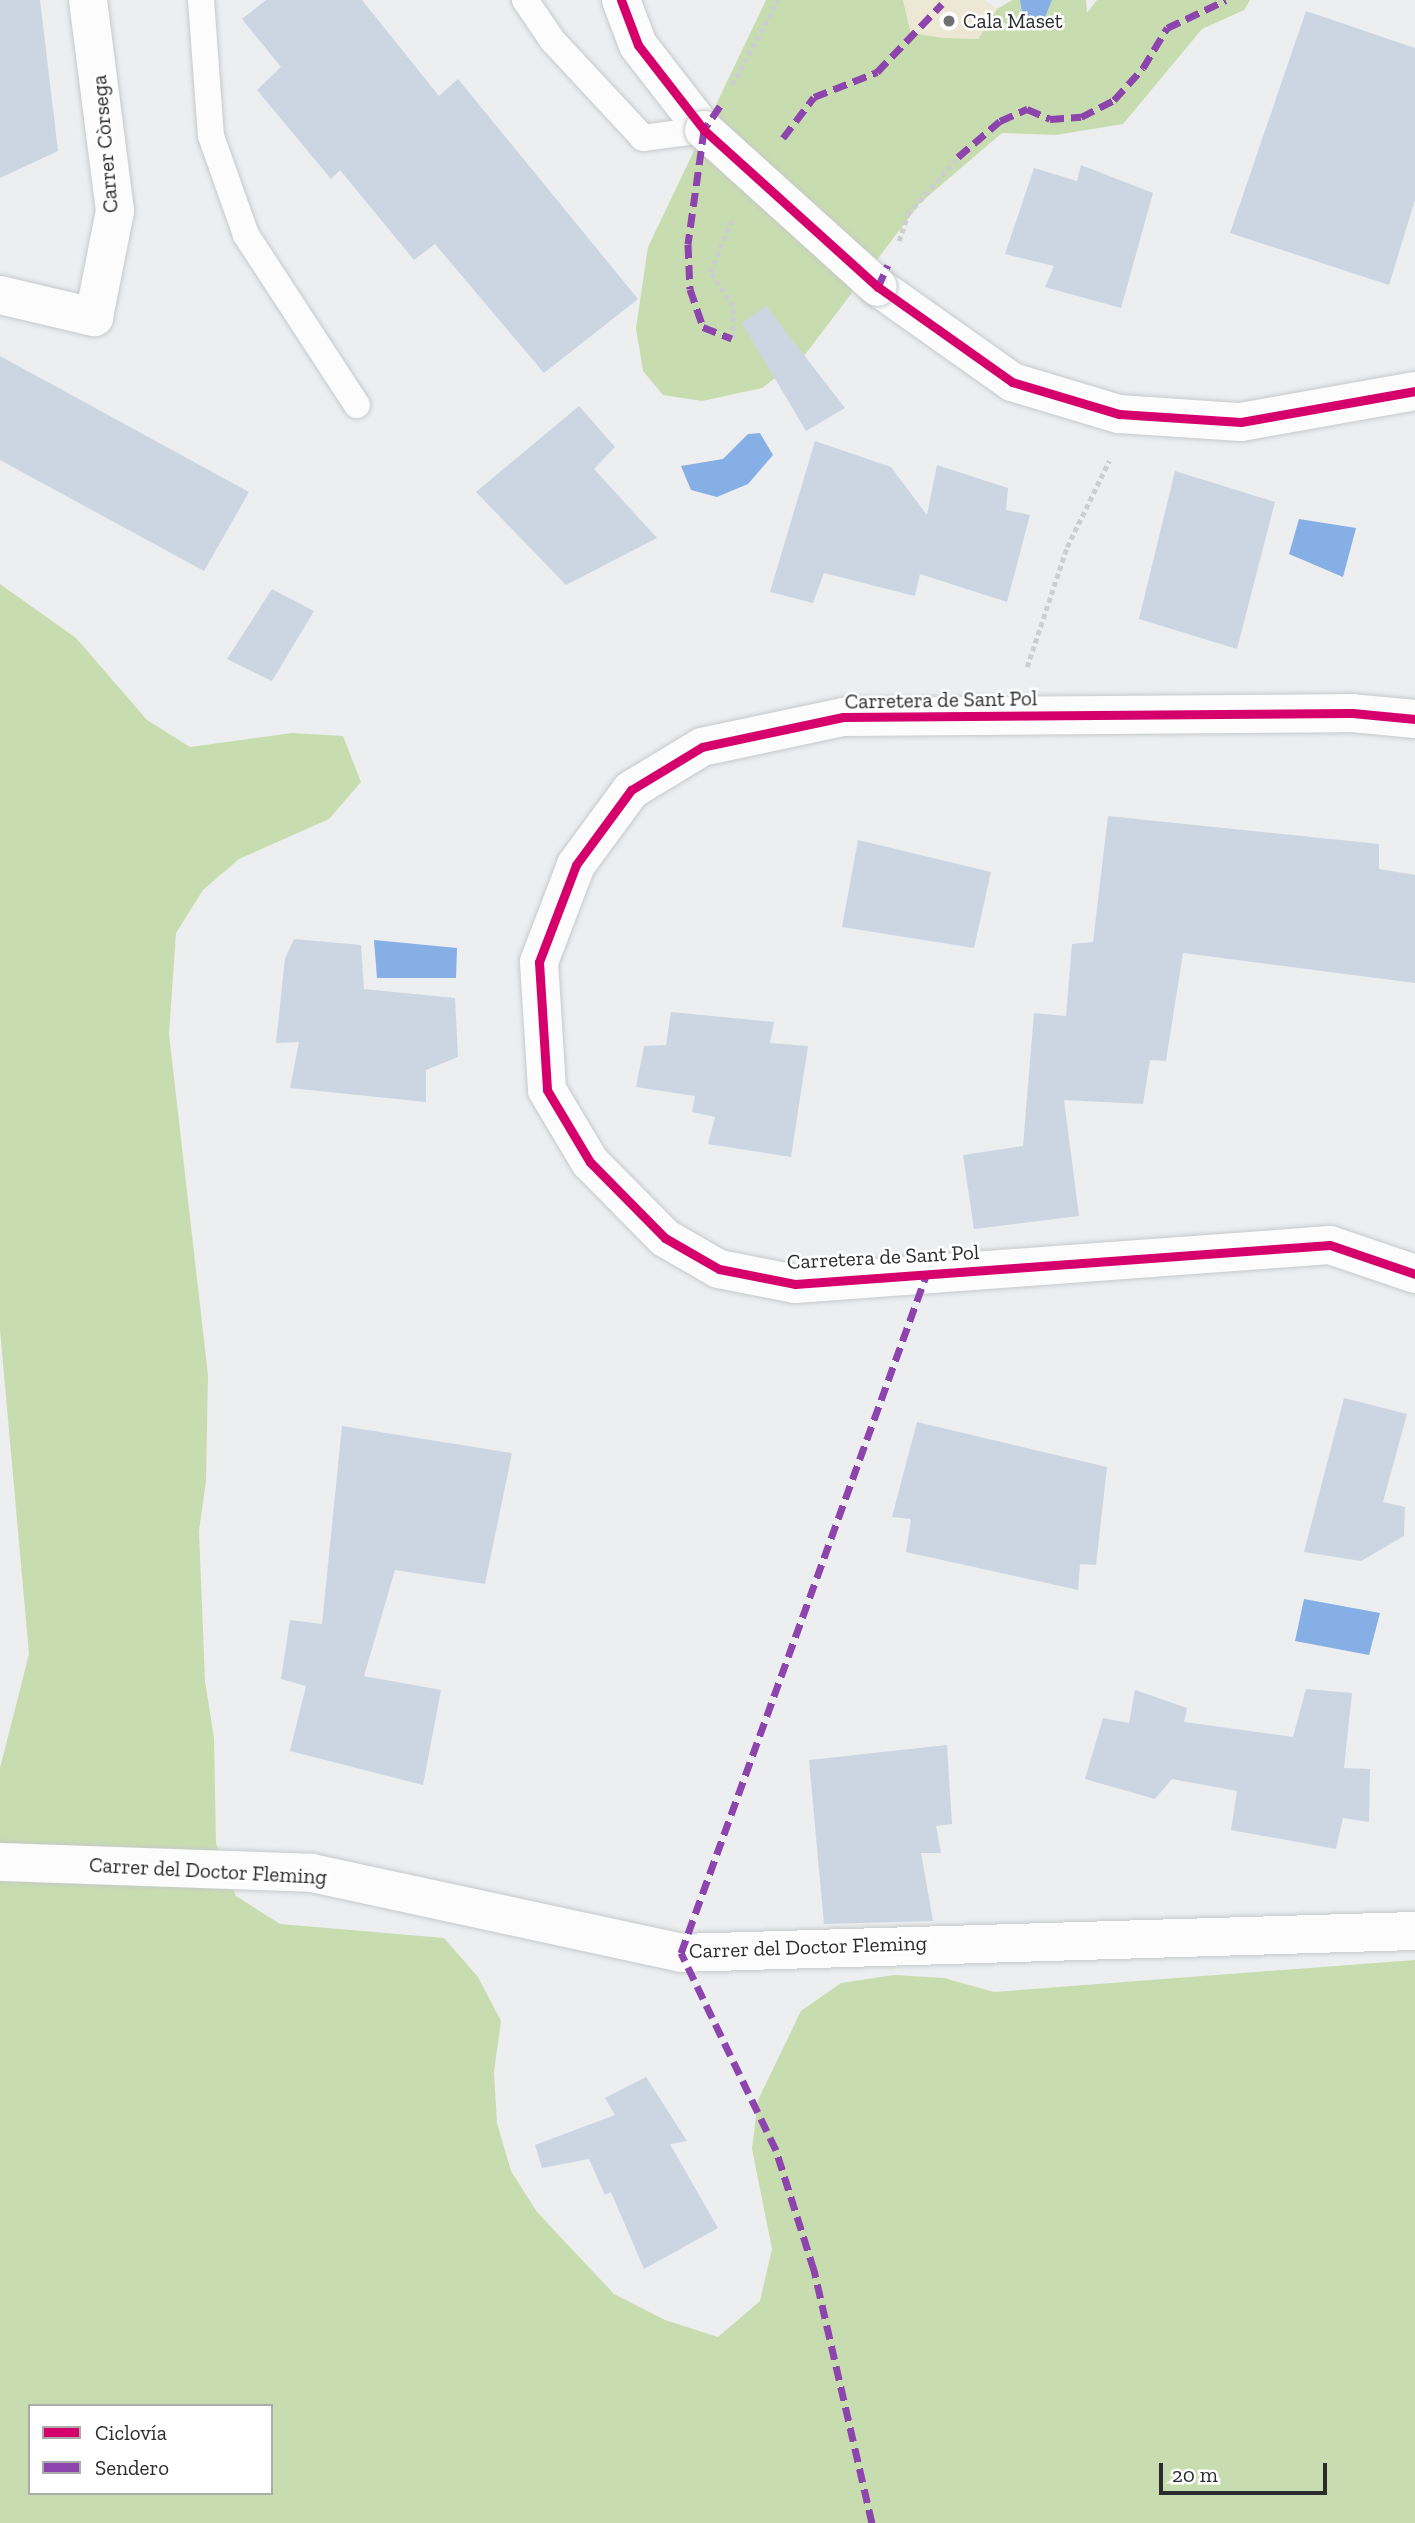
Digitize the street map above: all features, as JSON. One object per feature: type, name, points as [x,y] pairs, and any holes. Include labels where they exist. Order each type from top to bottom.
[{"type":"street","name":"Carrer Còrsega","points":[[0,295],[94,317],[114,211],[88,0]]},
{"type":"street","points":[[621,0],[638,46],[705,130],[878,287],[1012,382],[1119,415],[1241,422],[1415,391]]},
{"type":"street","name":"Carretera de Sant Pol","points":[[1415,719],[1352,713],[843,717],[702,747],[631,790],[576,865],[539,962],[547,1090],[590,1162],[665,1238],[719,1269],[795,1284],[1330,1245],[1415,1274]]},
{"type":"street","name":"Carrer del Doctor Fleming","points":[[0,1862],[312,1873],[681,1953],[1415,1931]]},
{"type":"lane","points":[[201,0],[211,136],[246,235],[357,405]]},
{"type":"lane","points":[[525,0],[553,41],[643,138],[705,130]]},
{"type":"path","points":[[726,96],[778,0]]},
{"type":"path","points":[[908,214],[958,157]]},
{"type":"path","points":[[732,339],[733,306],[710,272],[737,211]]},
{"type":"path","points":[[1015,715],[1037,631],[1067,547],[1111,459],[1119,415]]},
{"type":"green space","points":[[766,0],[903,0],[911,33],[978,39],[997,9],[1012,0],[1020,0],[1024,27],[1040,30],[1052,0],[1086,0],[1087,13],[1097,0],[1250,0],[1244,10],[1202,29],[1123,124],[1056,135],[1002,133],[920,203],[804,356],[762,388],[702,401],[663,395],[643,371],[636,328],[648,247]]},
{"type":"green space","points":[[0,584],[76,638],[147,720],[190,747],[292,733],[343,736],[361,782],[329,819],[239,859],[203,890],[176,933],[169,1034],[208,1375],[206,1481],[199,1531],[205,1681],[214,1738],[216,1843],[236,1896],[280,1924],[444,1938],[478,1977],[501,2021],[494,2072],[497,2123],[511,2171],[537,2212],[614,2294],[665,2320],[718,2337],[760,2301],[772,2249],[752,2149],[758,2100],[801,2011],[841,1983],[894,1975],[944,1978],[994,1992],[1415,1960],[1415,2523],[0,2523],[0,1768],[29,1654],[0,1330]]},
{"type":"sand","name":"Cala Maset","points":[[903,0],[984,0],[997,9],[978,39],[944,38],[911,33]]},
{"type":"water","points":[[1020,0],[1052,0],[1040,30],[1024,27]]},
{"type":"water","points":[[760,433],[773,455],[748,484],[717,497],[691,490],[681,466],[723,459],[748,434]]},
{"type":"water","points":[[1299,519],[1356,528],[1343,577],[1289,554]]},
{"type":"water","points":[[374,940],[457,948],[456,978],[377,978]]},
{"type":"water","points":[[1304,1599],[1380,1613],[1369,1655],[1295,1641]]},
{"type":"building","points":[[0,0],[40,0],[58,151],[0,178]]},
{"type":"building","points":[[266,0],[362,0],[439,96],[458,79],[638,299],[544,373],[435,244],[414,260],[340,170],[331,179],[257,90],[281,67],[242,19]]},
{"type":"building","points":[[1306,11],[1415,48],[1415,200],[1389,285],[1230,233]]},
{"type":"building","points":[[1081,165],[1153,193],[1121,308],[1045,287],[1054,266],[1005,254],[1034,168],[1077,181]]},
{"type":"building","points":[[766,306],[845,408],[806,431],[742,323]]},
{"type":"building","points":[[0,356],[249,492],[204,571],[0,460]]},
{"type":"building","points":[[579,406],[615,447],[594,469],[657,538],[566,585],[476,492]]},
{"type":"building","points":[[815,441],[891,467],[927,515],[937,465],[1008,488],[1006,510],[1030,515],[1007,602],[920,574],[915,596],[824,573],[813,603],[770,592]]},
{"type":"building","points":[[1175,471],[1275,502],[1237,649],[1139,619]]},
{"type":"building","points":[[272,589],[314,611],[272,681],[227,659]]},
{"type":"building","points":[[1108,816],[1379,844],[1379,869],[1415,875],[1415,983],[1183,953],[1166,1061],[1150,1060],[1143,1104],[1064,1100],[1079,1216],[974,1229],[963,1155],[1023,1146],[1034,1013],[1066,1016],[1072,944],[1093,942]]},
{"type":"building","points":[[858,840],[991,872],[974,948],[842,927]]},
{"type":"building","points":[[294,939],[361,945],[364,989],[455,998],[458,1057],[426,1070],[426,1102],[290,1088],[299,1042],[276,1043],[285,958]]},
{"type":"building","points":[[671,1012],[774,1022],[770,1043],[808,1046],[791,1157],[708,1144],[715,1117],[692,1112],[695,1096],[636,1087],[644,1046],[666,1045]]},
{"type":"building","points":[[1344,1398],[1407,1414],[1383,1502],[1405,1507],[1404,1536],[1361,1561],[1304,1552]]},
{"type":"building","points":[[917,1422],[1107,1467],[1096,1565],[1080,1564],[1078,1590],[906,1552],[911,1519],[892,1517]]},
{"type":"building","points":[[342,1426],[512,1453],[485,1584],[395,1570],[364,1676],[441,1690],[423,1785],[290,1751],[306,1686],[281,1679],[290,1620],[322,1624]]},
{"type":"building","points":[[1306,1689],[1352,1693],[1344,1768],[1370,1769],[1369,1822],[1343,1818],[1336,1849],[1231,1830],[1237,1791],[1172,1779],[1155,1799],[1085,1779],[1103,1718],[1129,1723],[1135,1690],[1187,1708],[1184,1722],[1293,1737]]},
{"type":"building","points":[[947,1745],[952,1824],[936,1826],[941,1853],[921,1853],[933,1921],[824,1924],[809,1760]]},
{"type":"building","points":[[646,2077],[687,2141],[670,2144],[718,2228],[644,2269],[611,2192],[605,2195],[589,2159],[542,2168],[535,2145],[615,2115],[605,2098]]},
{"type":"marked path","points":[[958,157],[1000,121],[1027,109],[1050,119],[1081,117],[1114,100],[1143,68],[1167,28],[1226,0]]},
{"type":"marked path","points":[[783,138],[814,97],[877,72],[942,4]]},
{"type":"marked path","points":[[720,106],[704,130],[688,244],[690,289],[703,327],[732,339]]},
{"type":"marked path","points":[[878,287],[888,265]]},
{"type":"marked path","points":[[872,2523],[814,2270],[776,2150],[681,1953],[927,1273]]},
{"type":"cycle path","points":[[621,0],[638,45],[704,130],[878,287],[1012,382],[1119,414],[1241,422],[1415,391]]},
{"type":"cycle path","points":[[1415,719],[1352,713],[843,717],[702,747],[631,790],[576,865],[539,962],[547,1090],[590,1162],[665,1238],[719,1269],[795,1284],[1330,1245],[1415,1274]]},
{"type":"place","name":"Cala Maset","points":[[949,21]]}]
